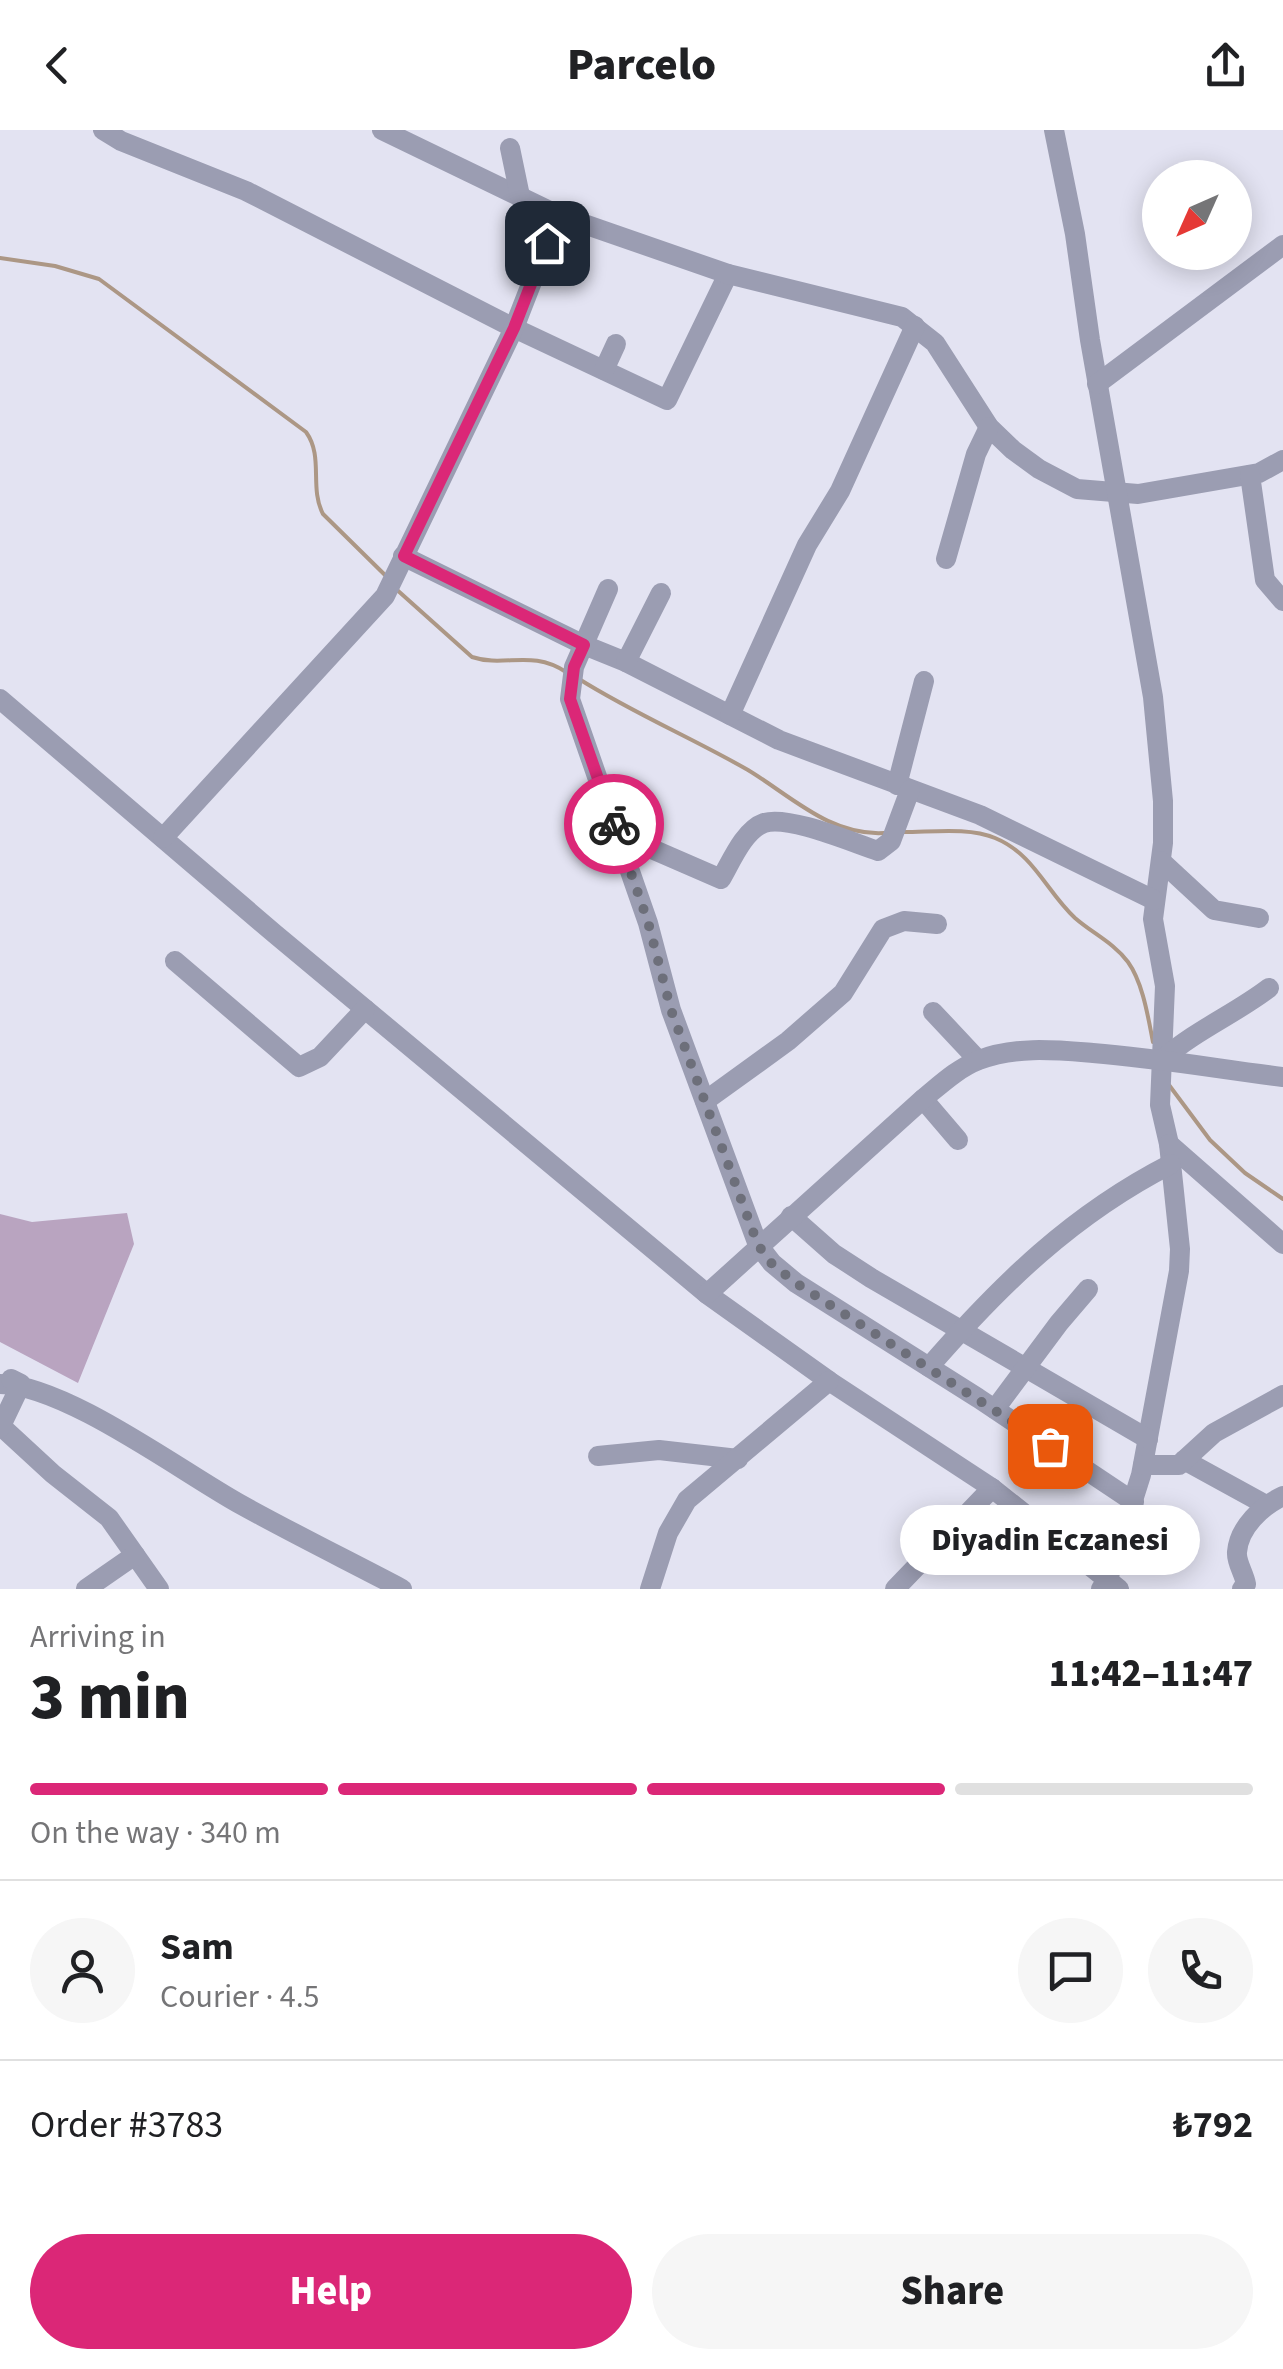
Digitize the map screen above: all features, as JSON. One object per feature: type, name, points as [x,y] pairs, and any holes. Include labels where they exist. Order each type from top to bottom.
[{"type":"street","points":[[102,130],[246,191],[514,328],[667,400],[728,274]]},
{"type":"street","points":[[382,130],[558,215],[728,274],[885,311],[915,326],[935,343],[990,428],[1040,469],[1077,489],[1138,494],[1250,475],[1283,460]]},
{"type":"street","points":[[0,699],[707,1294],[829,1381],[992,1488],[1110,1586],[1143,1465],[1180,1271],[1180,1249],[1170,1154],[1160,1105],[1165,986],[1153,919],[1161,861],[1163,802],[1154,697],[1097,384],[1057,132]]},
{"type":"street","points":[[510,148],[520,196]]},
{"type":"street","points":[[163,838],[385,596],[514,328],[558,215]]},
{"type":"street","points":[[1097,384],[1283,246]]},
{"type":"street","points":[[730,716],[807,545],[840,490],[915,326]]},
{"type":"street","points":[[604,370],[616,344]]},
{"type":"street","points":[[946,559],[976,454],[990,428]]},
{"type":"street","points":[[1250,475],[1265,580],[1283,601]]},
{"type":"street","points":[[399,565],[626,662],[779,740],[980,815],[1154,900]]},
{"type":"street","points":[[608,589],[571,677],[648,922],[671,1010],[758,1245],[772,1264],[796,1283],[1134,1502]]},
{"type":"street","points":[[626,662],[661,593]]},
{"type":"street","points":[[621,844],[645,846],[721,879],[752,832],[764,824],[799,826],[878,851],[894,833],[924,681]]},
{"type":"street","points":[[1161,861],[1214,910],[1258,918]]},
{"type":"street","points":[[705,1101],[788,1041],[843,993],[883,929],[904,921],[937,924]]},
{"type":"street","points":[[175,961],[299,1066],[320,1057],[365,1009]]},
{"type":"street","points":[[1163,1059],[1188,1036],[1236,1012],[1270,988]]},
{"type":"street","points":[[933,1012],[978,1060]]},
{"type":"street","points":[[707,1294],[950,1076],[978,1060],[1041,1049],[1163,1059],[1283,1077]]},
{"type":"street","points":[[924,1100],[958,1140]]},
{"type":"street","points":[[1170,1154],[1283,1244]]},
{"type":"street","points":[[929,1366],[1055,1238],[1170,1154]]},
{"type":"street","points":[[791,1216],[834,1254],[1148,1440]]},
{"type":"street","points":[[995,1409],[1088,1289]]},
{"type":"street","points":[[0,1373],[10,1384],[98,1419],[238,1503],[402,1589]]},
{"type":"street","points":[[650,1589],[676,1516],[687,1500],[829,1381]]},
{"type":"street","points":[[10,1384],[0,1427],[110,1518],[158,1589]]},
{"type":"street","points":[[1143,1465],[1172,1467],[1214,1432],[1283,1396]]},
{"type":"street","points":[[598,1456],[659,1450],[738,1460]]},
{"type":"street","points":[[1184,1460],[1274,1500],[1253,1518],[1240,1540],[1236,1554],[1246,1584],[1242,1589]]},
{"type":"street","points":[[895,1589],[992,1488]]},
{"type":"street","points":[[86,1589],[135,1555]]},
{"type":"shaded area","points":[[127,1213],[134,1244],[78,1383],[0,1342],[0,1214],[32,1222]]},
{"type":"waterway","points":[[0,258],[55,266],[99,279],[306,432],[314,452],[323,514],[387,577]]},
{"type":"waterway","points":[[396,589],[472,657],[530,660],[566,672]]},
{"type":"waterway","points":[[579,679],[748,770],[829,821],[864,832],[884,833]]},
{"type":"waterway","points":[[904,832],[974,832],[995,838],[1020,853],[1075,918],[1128,962],[1141,990],[1153,1042]]},
{"type":"waterway","points":[[1169,1085],[1210,1140],[1245,1173],[1283,1199]]},
{"type":"way so far","points":[[614,824],[648,922],[671,1010],[758,1245],[772,1264],[796,1283],[1050,1446]]},
{"type":"place","name":"Diyadin Eczanesi","points":[[1050,1446]]},
{"type":"route","points":[[547,243],[514,328],[404,556],[584,645],[574,667],[570,699],[614,824]]}]
